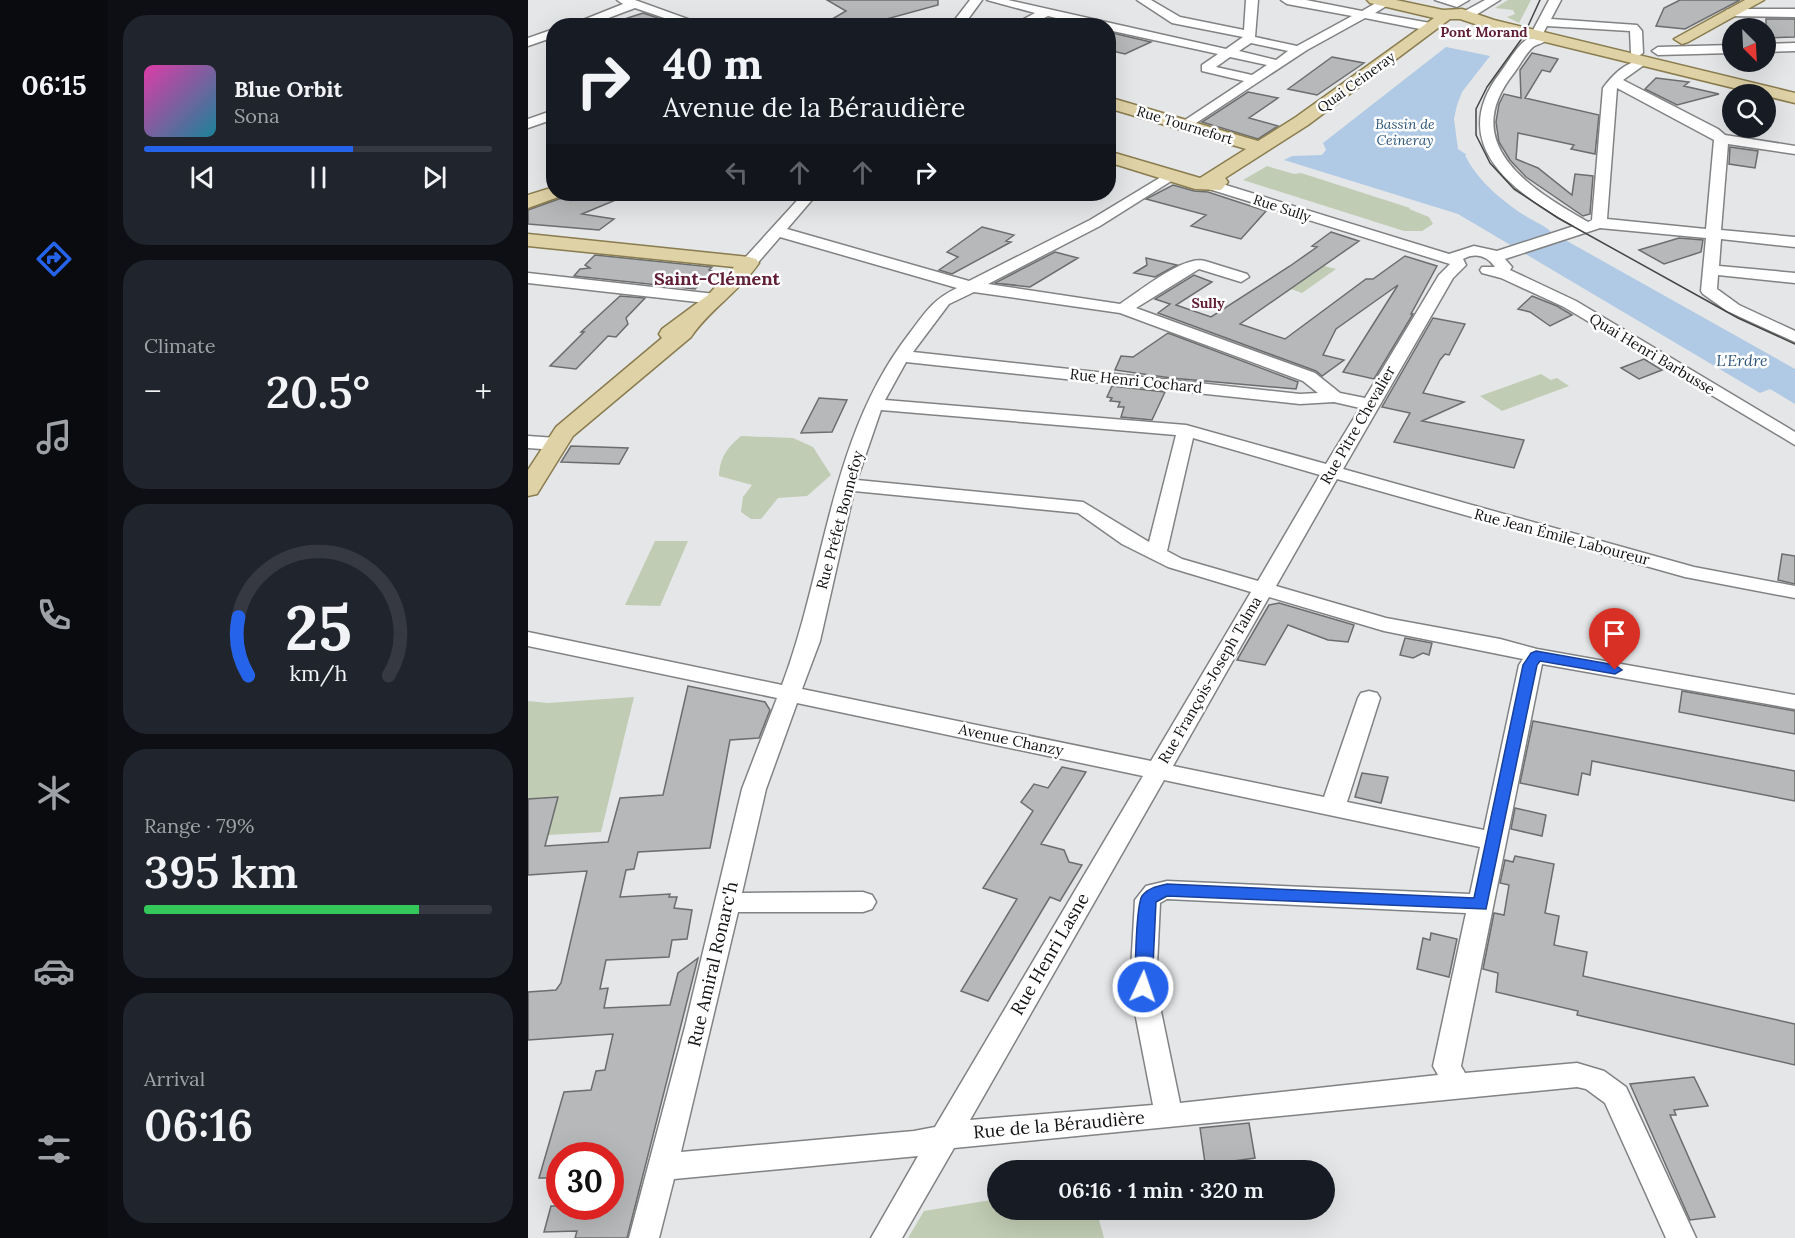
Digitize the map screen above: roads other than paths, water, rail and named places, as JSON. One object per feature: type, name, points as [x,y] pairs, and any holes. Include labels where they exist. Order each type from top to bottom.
[{"type":"main road","points":[[1634,65],[1677,46],[1730,13],[1756,0]]},
{"type":"main road","points":[[1383,1],[1540,33],[1634,65],[1695,78],[1711,78],[1795,98]]},
{"type":"main road","name":"Quai Ceineray","points":[[1213,183],[1264,150],[1286,143],[1302,121],[1453,14]]},
{"type":"main road","name":"Rue Tournefort","points":[[1116,104],[1264,150]]},
{"type":"main road","name":"Rue Sully","points":[[1116,159],[1171,176],[1213,183]]},
{"type":"main road","points":[[528,202],[546,195]]},
{"type":"main road","points":[[528,240],[749,263]]},
{"type":"main road","points":[[528,489],[556,444],[574,423],[684,332],[686,325],[715,299],[749,263]]},
{"type":"street","points":[[962,18],[976,0]]},
{"type":"street","points":[[993,0],[1011,2],[1074,18]]},
{"type":"street","points":[[1143,0],[1176,20],[1299,50]]},
{"type":"street","points":[[1249,37],[1252,0]]},
{"type":"street","points":[[1287,0],[1366,13],[1453,14],[1494,0]]},
{"type":"street","points":[[1453,14],[1481,0]]},
{"type":"street","points":[[1555,0],[1540,33],[1492,95],[1485,116],[1488,138],[1498,159],[1516,180],[1544,202],[1593,225],[1795,242]]},
{"type":"street","points":[[1187,125],[1299,50],[1383,1]]},
{"type":"street","points":[[592,18],[629,2],[677,18]]},
{"type":"street","points":[[1035,18],[1048,12]]},
{"type":"street","points":[[1730,13],[1795,13]]},
{"type":"street","points":[[1116,28],[1278,64]]},
{"type":"street","points":[[1540,33],[1633,28],[1636,31],[1634,65],[1610,88],[1593,225]]},
{"type":"street","points":[[528,42],[546,36]]},
{"type":"street","points":[[1249,37],[1224,52],[1206,68],[1253,81]]},
{"type":"street","points":[[1677,46],[1722,48]]},
{"type":"street","points":[[1776,48],[1795,48]]},
{"type":"street","points":[[1634,65],[1721,139],[1795,150]]},
{"type":"street","points":[[530,123],[546,117]]},
{"type":"street","points":[[530,123],[546,128]]},
{"type":"street","points":[[1721,139],[1709,291],[1733,308],[1795,337]]},
{"type":"street","name":"Rue Préfet Bonnefoy","points":[[791,694],[809,641],[846,485],[874,404],[901,356],[943,301],[1095,223],[1171,176]]},
{"type":"street","name":"Rue Sully","points":[[1213,183],[1458,260],[1474,270],[1499,263]]},
{"type":"street","points":[[749,263],[804,201]]},
{"type":"street","points":[[1499,263],[1593,225]]},
{"type":"street","points":[[776,231],[892,264],[915,274],[969,286],[1123,309],[1309,376],[1334,397]]},
{"type":"street","name":"Rue Pitre Chevalier","points":[[1263,589],[1447,275],[1458,260]]},
{"type":"street","name":"Quai Henri Barbusse","points":[[1499,263],[1795,440]]},
{"type":"street","points":[[1123,309],[1186,268],[1199,264],[1241,277]]},
{"type":"street","points":[[1710,270],[1795,278]]},
{"type":"street","points":[[915,274],[943,301]]},
{"type":"street","points":[[528,278],[715,299]]},
{"type":"street","name":"Rue Henri Cochard","points":[[901,356],[1300,399],[1334,397],[1371,405]]},
{"type":"street","name":"Rue Jean Émile Laboureur","points":[[874,404],[1186,430],[1692,573],[1795,592]]},
{"type":"street","points":[[1156,554],[1186,430]]},
{"type":"street","points":[[528,442],[556,444]]},
{"type":"street","points":[[846,485],[1083,508],[1129,540],[1175,563],[1384,624],[1500,646],[1536,656],[1795,702]]},
{"type":"street","name":"Rue François-Joseph Talma","points":[[1157,771],[1263,589]]},
{"type":"street","name":"Avenue Chanzy","points":[[528,639],[1494,841]]},
{"type":"street","points":[[1457,1085],[1447,1066],[1530,665],[1536,656]]},
{"type":"street","name":"Rue Amiral Ronarc'h","points":[[644,1238],[699,1027],[754,789],[791,694]]},
{"type":"street","points":[[1333,807],[1369,698]]},
{"type":"street","name":"Rue Henri Lasne","points":[[886,1238],[1157,771]]},
{"type":"street","points":[[1169,1116],[1143,987],[1148,900],[1155,893],[1167,890],[1481,904]]},
{"type":"street","points":[[728,903],[863,903]]},
{"type":"street","name":"Rue de la Béraudière","points":[[662,1167],[914,1144],[972,1132],[1169,1116],[1457,1085],[1570,1076],[1594,1079],[1616,1095],[1681,1238]]},
{"type":"water","points":[[1446,47],[1490,56],[1462,92],[1454,119],[1458,149],[1467,155],[1465,155],[1476,173],[1490,189],[1515,209],[1551,232],[1795,369],[1795,404],[1770,389],[1760,393],[1458,214],[1284,160],[1292,156],[1322,155],[1326,150],[1323,143]]},
{"type":"tram line","points":[[1540,0],[1523,37],[1487,87],[1476,109],[1476,135],[1490,163],[1514,189],[1558,218],[1738,318],[1795,344]]},
{"type":"district","name":"Pont Morand","points":[[1484,32]]},
{"type":"district","name":"Saint-Clément","points":[[717,279]]},
{"type":"district","name":"Sully","points":[[1208,303]]},
{"type":"water label","name":"Bassin de Ceineray","points":[[1405,132]]},
{"type":"water label","name":"L'Erdre","points":[[1742,360]]}]
